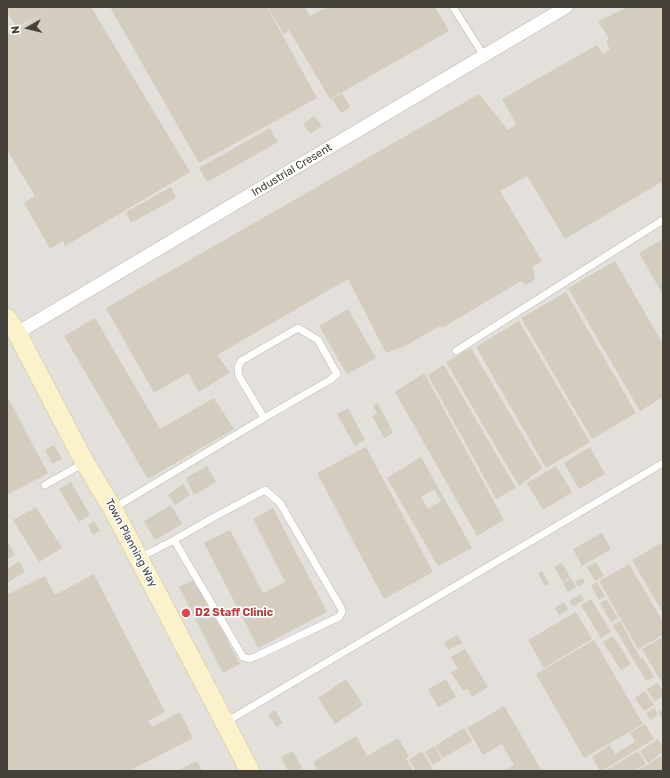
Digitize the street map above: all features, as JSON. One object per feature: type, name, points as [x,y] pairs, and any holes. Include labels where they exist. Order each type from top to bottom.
[{"type":"main road","name":"Town Planning Way","points":[[12,326],[85,463],[113,509],[250,771]]},
{"type":"street","name":"Industrial Cresent","points":[[12,326],[484,56],[566,7]]},
{"type":"lane","points":[[453,7],[484,56]]},
{"type":"lane","points":[[456,352],[663,220]]},
{"type":"lane","points":[[113,509],[338,374],[318,340],[298,328],[241,361],[238,368],[239,376],[264,418]]},
{"type":"lane","points":[[226,723],[663,462]]},
{"type":"lane","points":[[45,485],[85,463]]},
{"type":"lane","points":[[139,558],[265,490],[280,503],[342,612],[339,617],[257,656],[249,659],[243,657],[174,540]]},
{"type":"shaded area","points":[[7,7],[663,7],[663,771],[7,771]]},
{"type":"building","points":[[7,7],[91,7],[190,172],[65,246],[63,241],[50,249],[24,203],[35,196],[7,150],[7,35],[50,10],[17,27],[7,12]]},
{"type":"building","points":[[110,7],[267,7],[317,98],[199,163]]},
{"type":"building","points":[[268,7],[305,7],[310,16],[327,7],[435,7],[449,31],[330,99],[289,30],[284,34]]},
{"type":"building","points":[[628,7],[663,7],[663,181],[565,239],[527,176],[500,191],[542,261],[533,266],[535,280],[525,285],[521,281],[442,328],[440,326],[405,346],[386,353],[348,279],[217,355],[230,372],[199,392],[188,373],[154,393],[106,308],[479,94],[508,130],[516,124],[502,99],[597,45],[603,54],[610,49],[606,42],[609,39],[598,21]]},
{"type":"building","points":[[342,93],[350,107],[341,113],[332,99]]},
{"type":"building","points":[[314,116],[322,126],[310,134],[303,124]]},
{"type":"building","points":[[270,128],[278,142],[207,182],[199,168]]},
{"type":"building","points":[[171,187],[176,198],[131,223],[126,212]]},
{"type":"building","points":[[663,239],[663,295],[639,253]]},
{"type":"building","points":[[615,261],[663,344],[663,397],[640,411],[568,288]]},
{"type":"building","points":[[566,292],[636,413],[592,439],[521,318]]},
{"type":"building","points":[[348,309],[376,358],[347,374],[319,326]]},
{"type":"building","points":[[95,318],[160,429],[214,398],[234,429],[148,479],[64,336]]},
{"type":"building","points":[[519,321],[590,442],[546,468],[476,347]]},
{"type":"building","points":[[471,348],[542,468],[519,486],[446,362]]},
{"type":"building","points":[[444,365],[516,488],[496,499],[428,375]]},
{"type":"building","points":[[424,373],[504,520],[477,536],[395,392]]},
{"type":"building","points":[[7,396],[48,473],[7,495]]},
{"type":"building","points":[[378,403],[393,433],[384,438],[372,416],[377,413],[373,406]]},
{"type":"building","points":[[348,408],[365,440],[355,446],[337,414]]},
{"type":"building","points":[[54,445],[62,459],[52,464],[45,450]]},
{"type":"building","points":[[366,447],[433,572],[384,599],[317,473]]},
{"type":"building","points":[[590,447],[605,474],[579,489],[564,463]]},
{"type":"building","points":[[421,457],[472,548],[438,566],[387,478]],"holes":[[[434,489],[441,501],[428,509],[421,497]]]},
{"type":"building","points":[[207,466],[216,482],[194,495],[186,478]]},
{"type":"building","points":[[556,466],[572,492],[543,510],[527,483]]},
{"type":"building","points":[[71,482],[90,515],[79,522],[59,489]]},
{"type":"building","points":[[183,484],[190,495],[175,505],[168,495]]},
{"type":"building","points":[[171,505],[182,524],[155,540],[144,521]]},
{"type":"building","points":[[36,507],[62,548],[39,562],[13,520]]},
{"type":"building","points":[[273,508],[327,612],[258,648],[204,543],[230,530],[263,593],[285,582],[253,519]]},
{"type":"building","points":[[94,521],[100,531],[93,535],[88,525]]},
{"type":"building","points":[[602,533],[611,549],[582,566],[573,549]]},
{"type":"building","points":[[7,540],[15,555],[7,559]]},
{"type":"building","points":[[663,542],[663,613],[632,560]]},
{"type":"building","points":[[19,561],[25,572],[7,583],[7,569]]},
{"type":"building","points":[[596,562],[604,576],[595,581],[587,567]]},
{"type":"building","points":[[562,563],[570,577],[563,582],[554,567]]},
{"type":"building","points":[[629,564],[663,622],[663,635],[638,649],[599,581]]},
{"type":"building","points":[[542,571],[549,584],[545,586],[538,573]]},
{"type":"building","points":[[94,574],[165,712],[148,721],[152,727],[180,712],[193,738],[129,771],[7,771],[7,595],[45,576],[55,595]]},
{"type":"building","points":[[571,578],[576,587],[568,592],[563,583]]},
{"type":"building","points":[[582,578],[585,582],[578,587],[575,582]]},
{"type":"building","points":[[195,579],[240,664],[223,673],[179,587]]},
{"type":"building","points":[[597,582],[605,596],[599,600],[591,585]]},
{"type":"building","points":[[581,594],[584,600],[573,606],[569,601]]},
{"type":"building","points":[[591,599],[611,632],[601,638],[581,605]]},
{"type":"building","points":[[606,599],[618,618],[611,622],[600,603]]},
{"type":"building","points":[[564,602],[568,610],[559,615],[555,608]]},
{"type":"building","points":[[576,612],[592,639],[544,668],[528,640]]},
{"type":"building","points":[[620,621],[641,659],[643,658],[654,677],[646,681],[613,625]]},
{"type":"building","points":[[458,635],[462,643],[448,650],[444,642]]},
{"type":"building","points":[[613,636],[631,664],[621,670],[603,642]]},
{"type":"building","points":[[663,637],[663,685],[642,649]]},
{"type":"building","points":[[594,640],[643,724],[584,758],[536,674]]},
{"type":"building","points":[[465,649],[488,687],[472,697],[468,689],[463,691],[451,672],[458,669],[451,657]]},
{"type":"building","points":[[346,679],[363,705],[335,724],[318,698]]},
{"type":"building","points":[[446,679],[456,697],[438,707],[428,689]]},
{"type":"building","points":[[658,683],[663,692],[663,696],[654,701],[647,689]]},
{"type":"building","points":[[645,691],[654,705],[644,711],[635,698]]},
{"type":"building","points":[[504,706],[542,771],[504,771],[514,765],[502,744],[483,755],[467,728]]},
{"type":"building","points":[[654,708],[658,715],[650,720],[646,713]]},
{"type":"building","points":[[275,710],[283,723],[277,727],[268,715]]},
{"type":"building","points":[[663,710],[663,721],[658,712]]},
{"type":"building","points":[[645,724],[654,739],[600,771],[592,757],[610,745],[615,754],[635,742],[630,733]]},
{"type":"building","points":[[464,728],[472,741],[443,758],[435,746]]},
{"type":"building","points":[[356,736],[367,756],[398,738],[409,756],[406,758],[413,771],[318,771],[313,762]]},
{"type":"building","points":[[658,739],[663,746],[663,752],[648,763],[640,751]]},
{"type":"building","points":[[434,746],[442,759],[433,765],[425,752]]},
{"type":"building","points":[[293,751],[302,768],[298,771],[288,771],[281,757]]},
{"type":"building","points":[[422,751],[434,771],[416,771],[409,760]]},
{"type":"building","points":[[638,751],[646,764],[634,771],[605,771]]},
{"type":"building","points":[[663,755],[663,771],[637,771]]},
{"type":"building","points":[[197,761],[202,771],[177,771]]},
{"type":"place","name":"D2 Staff Clinic","points":[[186,613]]}]
